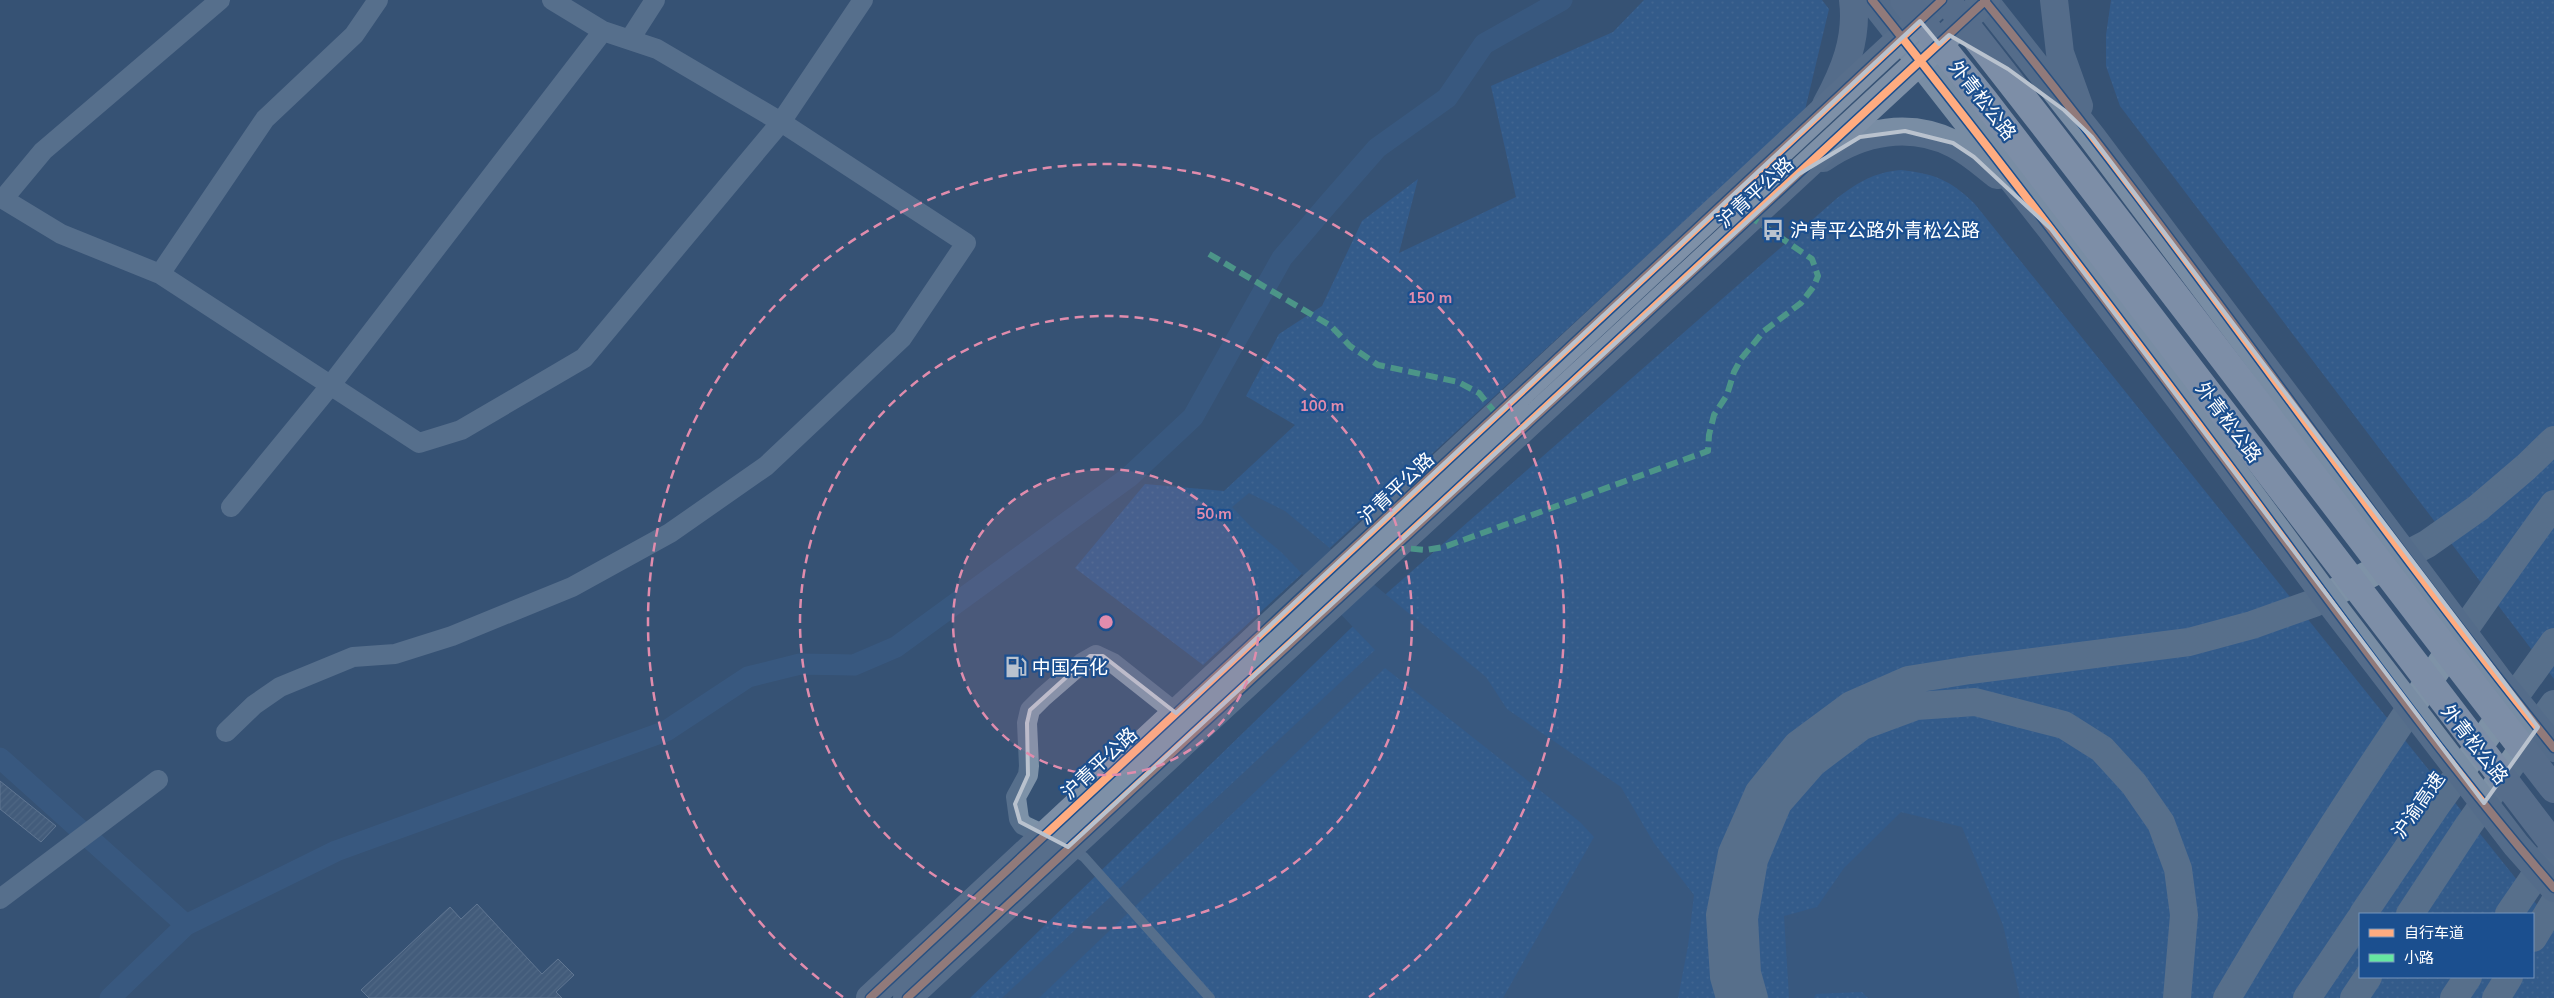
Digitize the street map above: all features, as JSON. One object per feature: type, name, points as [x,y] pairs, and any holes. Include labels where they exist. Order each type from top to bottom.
[{"type":"highway","name":"沪青平公路","points":[[1359,562],[1823,111],[1902,37],[1932,19],[1985,0]]},
{"type":"highway","name":"沪青平公路","points":[[870,998],[1057,841],[1359,562],[1799,174],[1932,19]]},
{"type":"highway","points":[[1730,998],[1724,977],[1720,915],[1732,852],[1759,792],[1797,745],[1850,705],[1908,680],[1970,670],[2189,642],[2252,625],[2314,603],[2427,544],[2478,508],[2554,440]]},
{"type":"highway","points":[[2227,998],[2274,918],[2378,757],[2484,600],[2554,504]]},
{"type":"highway","name":"沪青平公路","points":[[907,998],[1176,713],[1309,608]]},
{"type":"highway","name":"沪渝高速","points":[[2364,913],[2438,803],[2554,642]]},
{"type":"highway","points":[[1754,998],[1747,973],[1744,918],[1754,860],[1778,803],[1813,763],[1862,726],[1916,706],[1975,702],[2064,725],[2102,749],[2134,784],[2161,823],[2178,869],[2184,916],[2177,998]]},
{"type":"highway","points":[[2411,913],[2468,826],[2554,704]]},
{"type":"highway","points":[[2510,913],[2554,846]]},
{"type":"highway","points":[[2534,936],[2554,903]]},
{"type":"highway","points":[[2308,998],[2359,921]]},
{"type":"highway","points":[[2354,998],[2367,978]]},
{"type":"highway","points":[[2454,998],[2467,978]]},
{"type":"highway","points":[[2496,998],[2508,978]]},
{"type":"main road","points":[[1823,111],[1844,72],[1850,50],[1853,0]]},
{"type":"main road","points":[[1872,0],[1902,37]]},
{"type":"main road","points":[[1894,0],[1932,19],[2008,69],[2064,110],[2092,137]]},
{"type":"main road","points":[[1985,0],[2092,137],[2486,662],[2554,748]]},
{"type":"main road","points":[[2054,0],[2055,24],[2062,62],[2092,137]]},
{"type":"main road","points":[[1932,19],[2011,178],[2188,410],[2335,609],[2516,845],[2554,888]]},
{"type":"main road","name":"外青松公路","points":[[1932,19],[2057,140],[2274,426],[2554,789]]},
{"type":"main road","name":"外青松公路","points":[[1932,19],[1984,100],[2554,846]]},
{"type":"main road","points":[[1799,174],[1836,149],[1860,137],[1879,132],[1906,132],[1931,136],[1953,144],[1974,157],[1998,176],[2051,229]]},
{"type":"street","points":[[220,0],[43,151],[2,198],[61,234],[160,274],[419,443],[461,430],[584,358],[781,122],[863,0]]},
{"type":"street","points":[[160,274],[265,119],[354,35],[378,0]]},
{"type":"street","points":[[226,732],[254,705],[280,686],[353,657],[395,654],[452,636],[572,587],[670,533],[766,466],[902,338],[966,243],[781,122],[657,49],[603,31],[552,0]]},
{"type":"street","points":[[630,39],[655,0]]},
{"type":"street","points":[[231,507],[330,386],[603,31]]},
{"type":"street","points":[[1057,841],[1020,822],[1015,804],[1019,791],[1028,775],[1026,723],[1030,710],[1082,663],[1096,655],[1103,656],[1113,663],[1176,713]]},
{"type":"street","points":[[0,899],[158,780]]},
{"type":"lane","points":[[1057,841],[1084,857],[1210,998]]},
{"type":"highlighted area","points":[[1920,21],[1939,44],[1949,35],[2008,69],[2064,110],[2092,137],[2538,727],[2484,803],[2051,229],[1974,157],[1953,143],[1905,131],[1860,137],[1799,174],[1068,847],[1020,822],[1015,804],[1028,775],[1027,723],[1030,710],[1090,656],[1103,656],[1176,713]]},
{"type":"shaded area","points":[[1644,0],[1822,0],[1829,9],[1805,110],[1203,665],[1075,568],[1145,484],[1224,491],[1295,425],[1246,396],[1279,334],[1322,306],[1362,221],[1418,179],[1399,253],[1516,197],[1491,86],[1613,32]]},
{"type":"shaded area","points":[[2111,0],[2554,0],[2554,679],[2120,106],[2106,66],[2106,35]]},
{"type":"shaded area","points":[[1901,170],[1932,176],[1957,188],[1974,203],[2554,926],[2554,998],[970,998],[1387,593],[1836,199],[1866,179],[1882,173]]},
{"type":"shaded area","points":[[1249,493],[1285,511],[1486,677],[1507,709],[1621,787],[1654,843],[1694,895],[1688,946],[1678,998],[1503,998],[1594,837],[1580,822],[1385,668],[1039,998],[1002,998],[1375,650],[1281,552],[1251,527],[1232,507]]},
{"type":"shaded area","points":[[1901,812],[1962,827],[2003,925],[2020,998],[1868,998],[1862,992],[1816,994],[1814,998],[1789,998],[1784,916],[1817,907],[1844,868]]},
{"type":"building","points":[[0,781],[56,826],[41,842],[0,809]]},
{"type":"building","points":[[477,904],[542,974],[558,959],[574,975],[556,992],[562,998],[369,998],[361,990],[450,907],[461,919]]},
{"type":"waterway","points":[[0,758],[186,925],[336,851],[666,731],[748,677],[800,664],[854,665],[896,647],[1129,477],[1193,417],[1282,258],[1377,148],[1447,98],[1484,44],[1562,0]]},
{"type":"waterway","points":[[110,998],[186,925]]},
{"type":"marked path","points":[[1393,547],[1426,550],[1444,547],[1708,451],[1709,435],[1714,415],[1727,395],[1734,372],[1741,359],[1764,331],[1801,303],[1814,286],[1818,276],[1812,259],[1752,218]]},
{"type":"marked path","points":[[1209,254],[1331,326],[1350,346],[1378,365],[1458,382],[1479,393],[1497,415]]},
{"type":"cycle path","points":[[1872,0],[2107,303],[2434,741],[2554,888]]},
{"type":"cycle path","points":[[870,998],[1942,0]]},
{"type":"cycle path","points":[[1984,0],[2129,185],[2410,562],[2554,748]]},
{"type":"cycle path","points":[[907,998],[1986,0]]},
{"type":"place","name":"沪青平公路外青松公路","points":[[1773,230]]},
{"type":"place","name":"中国石化","points":[[1016,667]]}]
